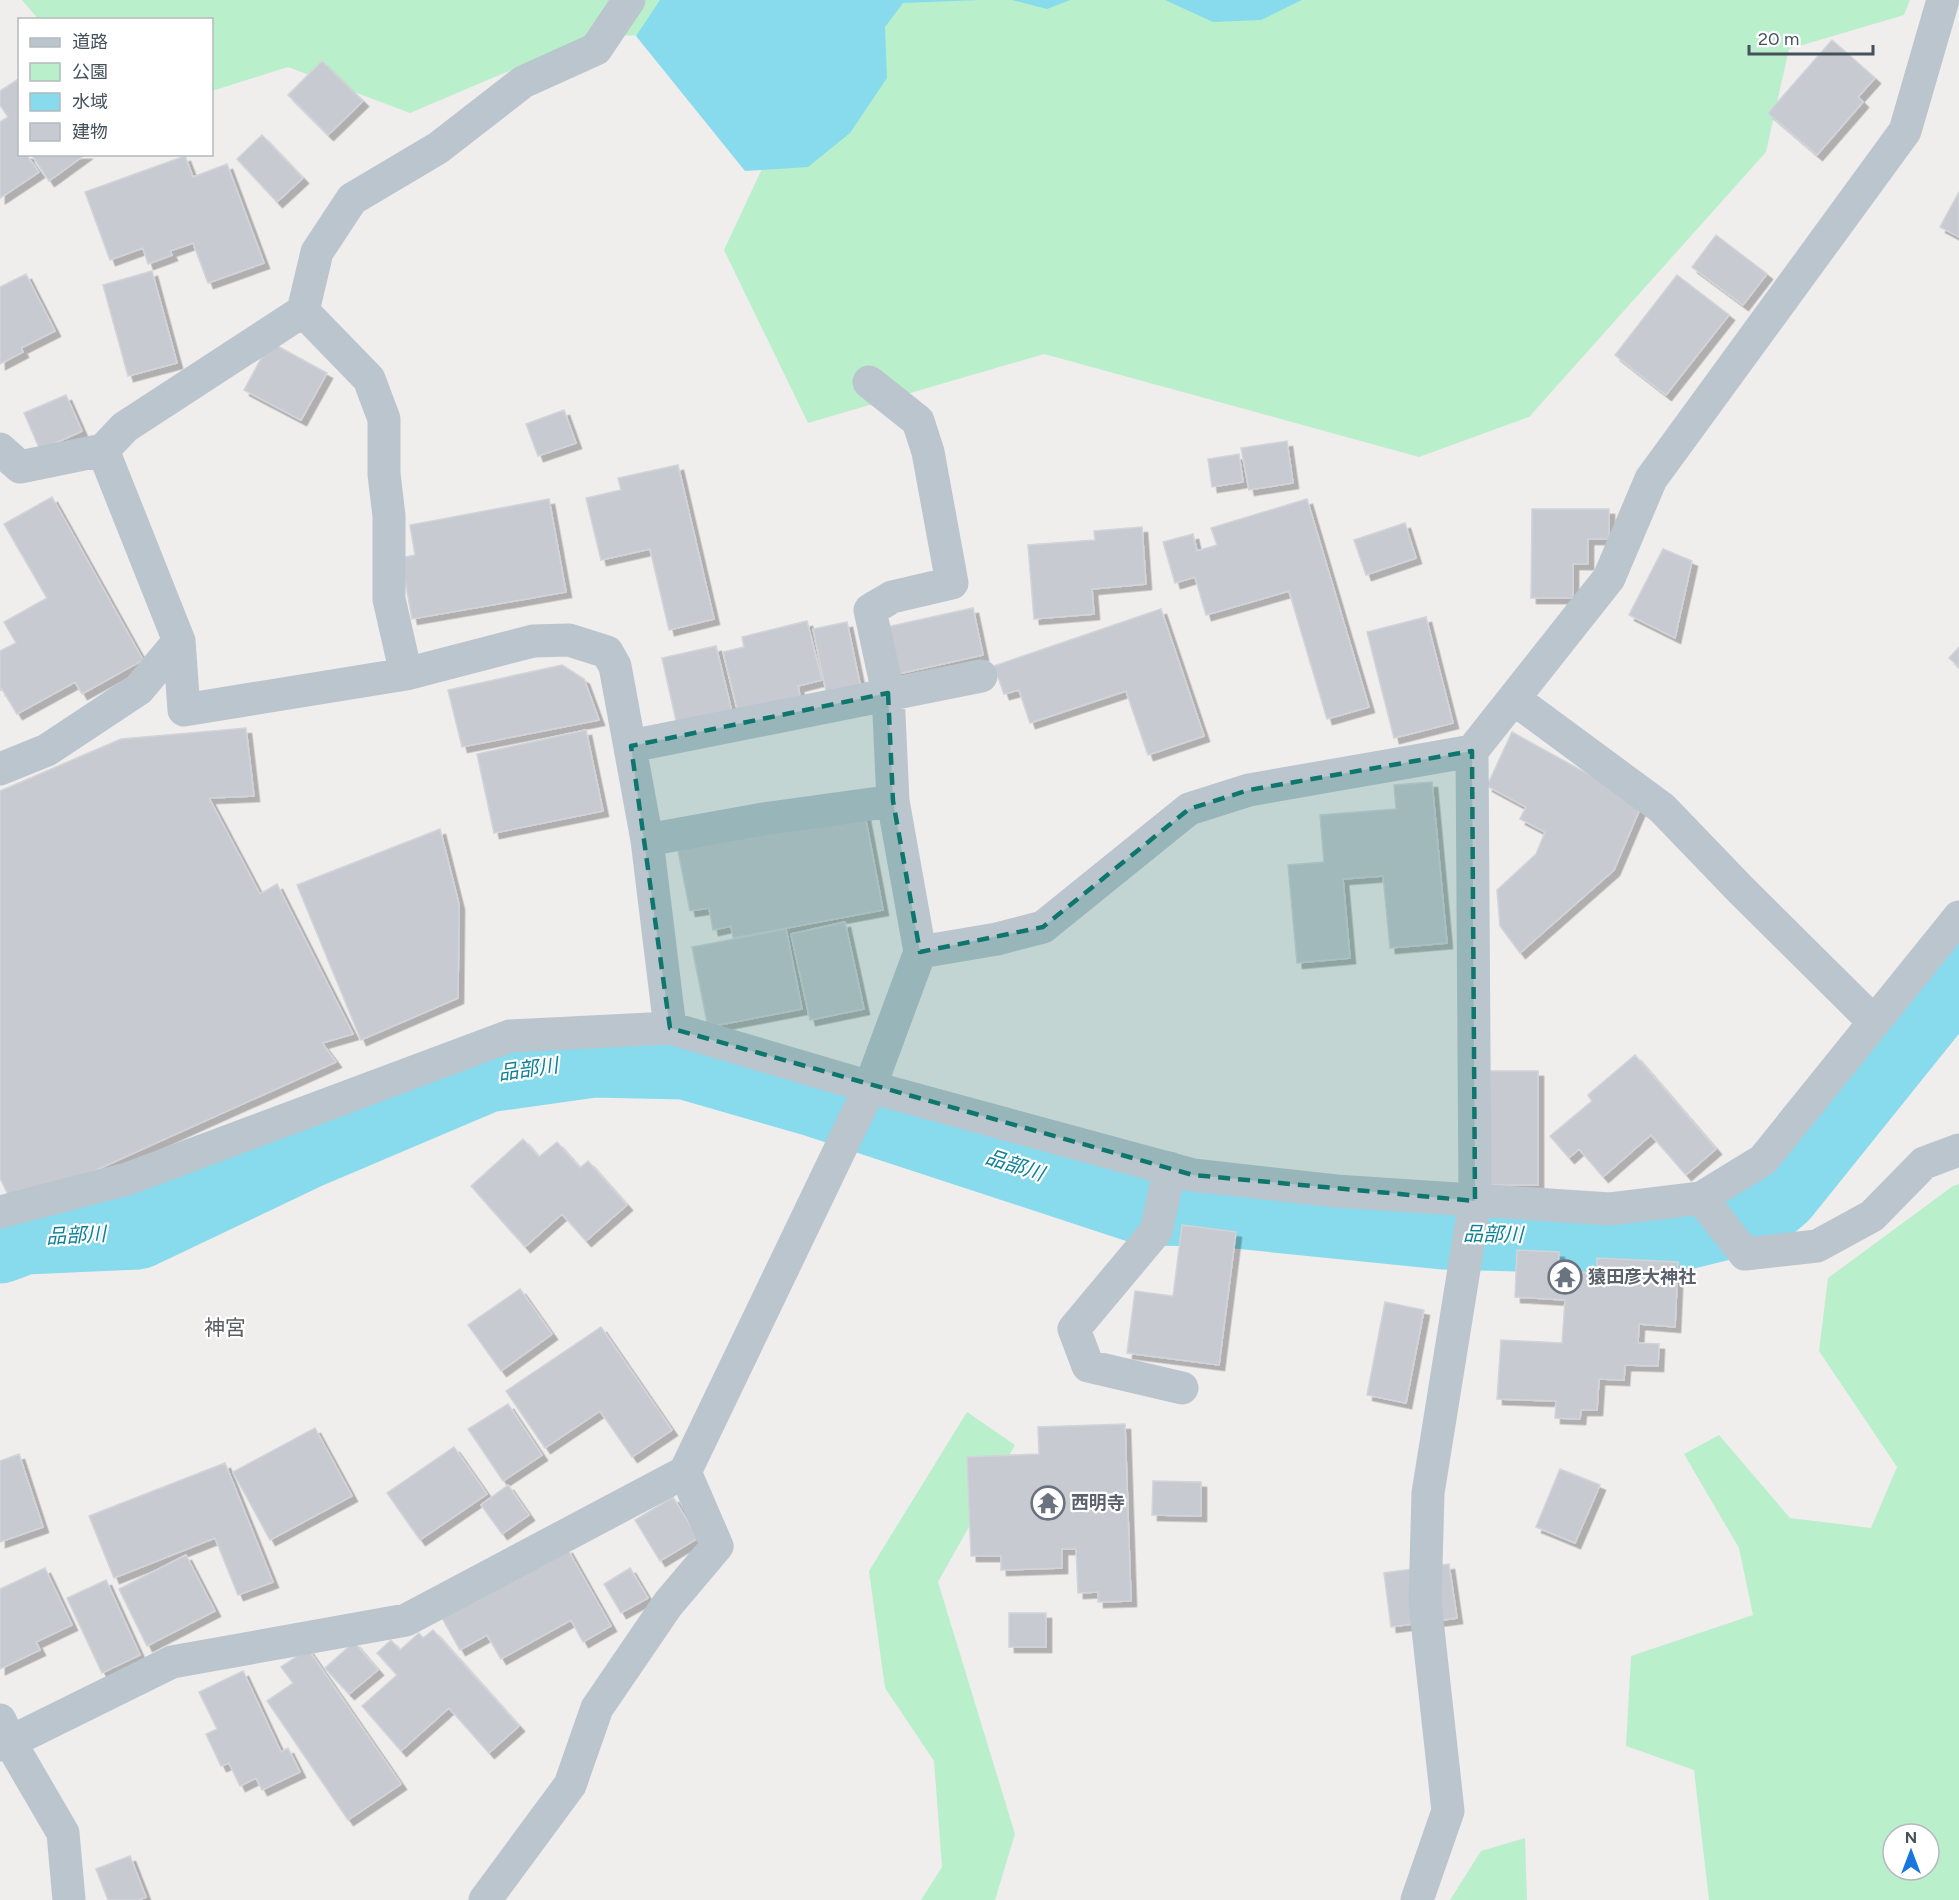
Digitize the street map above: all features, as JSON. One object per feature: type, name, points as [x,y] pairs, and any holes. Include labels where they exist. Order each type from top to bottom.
[{"type":"street","points":[[0,449],[20,467],[103,450],[125,427],[303,311],[317,252],[352,199],[438,148],[524,82],[596,49],[629,0]]},
{"type":"street","points":[[1417,1900],[1448,1811],[1425,1602],[1428,1493],[1475,1201],[1472,751],[1609,578],[1651,479],[1905,131],[1943,0]]},
{"type":"street","points":[[303,311],[369,379],[384,419],[384,474],[390,516],[389,599],[405,675]]},
{"type":"street","points":[[69,1900],[63,1833],[4,1736],[172,1662],[405,1620],[685,1472],[870,1087],[920,952],[893,801],[888,693],[870,610],[892,597],[952,583],[928,452],[918,421],[869,382]]},
{"type":"street","points":[[103,450],[179,641],[184,710],[405,675],[533,641],[569,640],[607,652],[615,666],[647,840],[670,1028]]},
{"type":"street","points":[[0,769],[47,750],[139,689],[179,641]]},
{"type":"street","points":[[631,746],[981,676]]},
{"type":"street","points":[[1514,699],[1662,808],[1874,1022]]},
{"type":"street","points":[[920,952],[997,939],[1043,927],[1189,809],[1249,790],[1472,751]]},
{"type":"street","points":[[647,840],[763,819],[893,801]]},
{"type":"street","points":[[0,1212],[127,1179],[510,1036],[670,1028],[870,1087],[1193,1174],[1325,1190],[1610,1209],[1701,1198],[1763,1160],[1959,917]]},
{"type":"street","points":[[1701,1198],[1745,1254],[1817,1246],[1872,1216],[1924,1163],[1959,1150]]},
{"type":"street","points":[[1170,1168],[1156,1231],[1074,1329],[1088,1366],[1182,1388]]},
{"type":"street","points":[[485,1900],[570,1785],[597,1708],[668,1604],[717,1546],[685,1472]]},
{"type":"highlighted area","points":[[888,693],[893,801],[920,952],[1043,927],[1189,809],[1249,790],[1472,751],[1475,1201],[1193,1175],[670,1028],[631,746]]},
{"type":"green space","points":[[22,0],[1910,0],[1904,15],[1789,49],[1766,152],[1529,417],[1419,457],[1044,354],[808,423],[724,250],[776,139],[683,36],[594,35],[410,113],[288,67],[213,91],[213,18],[37,18]]},
{"type":"green space","points":[[1959,1184],[1959,1900],[1709,1900],[1694,1770],[1626,1746],[1631,1656],[1753,1615],[1739,1548],[1684,1454],[1719,1435],[1790,1518],[1871,1528],[1897,1467],[1819,1351],[1828,1278],[1953,1186]]},
{"type":"green space","points":[[967,1412],[1015,1445],[938,1582],[1015,1834],[995,1900],[921,1900],[942,1867],[934,1761],[885,1688],[869,1571]]},
{"type":"green space","points":[[1525,1838],[1527,1900],[1450,1900],[1481,1851]]},
{"type":"water","points":[[660,0],[980,0],[903,3],[885,27],[887,78],[850,133],[808,167],[745,171],[636,36]]},
{"type":"water","points":[[1012,0],[1070,0],[1047,9]]},
{"type":"water","points":[[1165,0],[1302,0],[1261,20],[1213,22]]},
{"type":"building","points":[[1832,40],[1875,78],[1858,97],[1863,102],[1817,155],[1768,113]]},
{"type":"building","points":[[322,61],[363,101],[328,135],[288,95]]},
{"type":"building","points":[[18,79],[18,156],[29,156],[39,172],[0,198],[0,122],[8,117],[0,105],[0,91]]},
{"type":"building","points":[[262,135],[303,178],[277,202],[237,159]]},
{"type":"building","points":[[32,156],[83,156],[49,181]]},
{"type":"building","points":[[185,156],[193,177],[227,164],[264,263],[208,283],[193,243],[170,251],[172,255],[148,264],[143,248],[110,260],[85,192]]},
{"type":"building","points":[[1959,192],[1959,237],[1940,227]]},
{"type":"building","points":[[1716,235],[1767,274],[1743,305],[1692,267]]},
{"type":"building","points":[[152,271],[177,363],[128,376],[103,285]]},
{"type":"building","points":[[26,274],[55,331],[21,348],[23,352],[0,364],[0,287]]},
{"type":"building","points":[[1677,275],[1729,315],[1666,395],[1615,355]]},
{"type":"building","points":[[270,342],[327,373],[301,420],[244,390]]},
{"type":"building","points":[[66,395],[82,431],[40,450],[24,413]]},
{"type":"building","points":[[564,410],[576,443],[538,456],[526,424]]},
{"type":"building","points":[[1287,441],[1293,483],[1249,490],[1241,448]]},
{"type":"building","points":[[1239,454],[1243,482],[1212,487],[1208,459]]},
{"type":"building","points":[[678,465],[714,619],[669,630],[650,549],[601,560],[586,498],[621,490],[618,478]]},
{"type":"building","points":[[52,497],[143,660],[82,694],[75,682],[17,714],[2,689],[0,690],[0,651],[16,643],[4,622],[47,598],[4,524]]},
{"type":"building","points":[[549,499],[566,592],[412,619],[401,558],[415,555],[410,525]]},
{"type":"building","points":[[1307,499],[1369,707],[1327,719],[1289,591],[1206,615],[1195,577],[1175,583],[1163,542],[1193,534],[1197,551],[1217,545],[1211,528]]},
{"type":"building","points":[[1532,509],[1609,509],[1609,539],[1588,539],[1588,564],[1573,564],[1573,598],[1531,598]]},
{"type":"building","points":[[1405,523],[1416,558],[1366,575],[1354,540]]},
{"type":"building","points":[[1142,527],[1146,584],[1092,589],[1094,614],[1034,619],[1028,545],[1095,540],[1094,531]]},
{"type":"building","points":[[1663,549],[1692,561],[1675,638],[1629,615]]},
{"type":"building","points":[[973,608],[983,655],[893,675],[882,628]]},
{"type":"building","points":[[1161,609],[1204,736],[1148,755],[1126,691],[1030,723],[1019,690],[1004,694],[994,666]]},
{"type":"building","points":[[1426,617],[1453,723],[1394,738],[1367,632]]},
{"type":"building","points":[[807,621],[822,680],[798,686],[800,696],[738,712],[723,652],[744,647],[742,637]]},
{"type":"building","points":[[847,622],[860,684],[826,691],[813,629]]},
{"type":"building","points":[[716,646],[732,712],[677,725],[662,658]]},
{"type":"building","points":[[1959,647],[1959,667],[1949,658]]},
{"type":"building","points":[[562,665],[584,679],[599,720],[462,747],[448,690]]},
{"type":"building","points":[[246,728],[254,796],[209,798],[260,894],[277,884],[353,1034],[322,1043],[336,1062],[14,1207],[0,1178],[0,791],[121,739]]},
{"type":"building","points":[[586,730],[603,811],[494,833],[477,754]]},
{"type":"building","points":[[1512,732],[1642,804],[1614,870],[1520,953],[1500,926],[1497,890],[1536,854],[1545,832],[1520,819],[1526,807],[1487,786]]},
{"type":"building","points":[[1432,782],[1447,943],[1390,948],[1383,876],[1343,879],[1350,958],[1297,963],[1288,865],[1324,862],[1320,815],[1396,809],[1394,785]]},
{"type":"building","points":[[864,810],[883,910],[733,938],[731,926],[713,930],[709,908],[690,911],[677,846]]},
{"type":"building","points":[[440,829],[459,904],[458,998],[361,1040],[297,885]]},
{"type":"building","points":[[845,922],[864,1009],[810,1020],[791,934]]},
{"type":"building","points":[[786,929],[802,1009],[708,1027],[692,947]]},
{"type":"building","points":[[1635,1055],[1716,1149],[1686,1175],[1651,1135],[1603,1177],[1579,1149],[1569,1158],[1550,1136],[1592,1101],[1588,1095]]},
{"type":"building","points":[[1490,1071],[1538,1071],[1538,1185],[1489,1185]]},
{"type":"building","points":[[523,1139],[539,1157],[557,1142],[580,1168],[588,1161],[627,1205],[586,1241],[562,1214],[525,1247],[471,1186]]},
{"type":"building","points":[[1182,1225],[1236,1232],[1219,1365],[1127,1353],[1135,1291],[1173,1296]]},
{"type":"building","points":[[1517,1250],[1559,1252],[1558,1271],[1597,1273],[1597,1258],[1678,1262],[1675,1327],[1639,1324],[1638,1343],[1659,1344],[1658,1366],[1625,1365],[1624,1380],[1599,1379],[1597,1410],[1581,1410],[1580,1419],[1555,1418],[1556,1401],[1497,1399],[1501,1340],[1562,1343],[1565,1300],[1515,1297]]},
{"type":"building","points":[[520,1289],[552,1334],[501,1371],[468,1325]]},
{"type":"building","points":[[1385,1302],[1424,1310],[1406,1403],[1367,1395]]},
{"type":"building","points":[[601,1327],[672,1430],[632,1457],[600,1411],[545,1448],[506,1391]]},
{"type":"building","points":[[508,1404],[542,1455],[503,1481],[468,1429]]},
{"type":"building","name":"西明寺","points":[[1125,1424],[1131,1601],[1098,1602],[1098,1592],[1078,1593],[1076,1549],[1062,1549],[1062,1568],[1001,1570],[1001,1556],[971,1556],[967,1457],[1039,1454],[1038,1427]]},
{"type":"building","points":[[315,1428],[352,1496],[270,1540],[233,1472]]},
{"type":"building","points":[[454,1447],[487,1494],[420,1540],[387,1493]]},
{"type":"building","points":[[19,1454],[43,1527],[0,1542],[0,1461]]},
{"type":"building","points":[[225,1463],[273,1582],[238,1595],[215,1538],[114,1578],[89,1516]]},
{"type":"building","points":[[1560,1469],[1600,1485],[1575,1543],[1536,1527]]},
{"type":"building","points":[[1153,1481],[1201,1482],[1201,1516],[1152,1515]]},
{"type":"building","points":[[508,1485],[529,1515],[502,1534],[481,1505]]},
{"type":"building","points":[[673,1497],[698,1538],[660,1561],[635,1520]]},
{"type":"building","points":[[567,1548],[611,1626],[583,1642],[571,1620],[501,1659],[487,1635],[460,1650],[442,1618]]},
{"type":"building","points":[[186,1555],[215,1611],[147,1646],[119,1589]]},
{"type":"building","points":[[1449,1564],[1457,1618],[1391,1627],[1384,1573]]},
{"type":"building","points":[[45,1568],[72,1625],[36,1642],[40,1650],[0,1669],[0,1589]]},
{"type":"building","points":[[630,1568],[648,1598],[621,1613],[604,1584]]},
{"type":"building","points":[[106,1580],[140,1655],[102,1673],[67,1598]]},
{"type":"building","points":[[1009,1613],[1046,1613],[1046,1647],[1009,1647]]},
{"type":"building","points":[[433,1630],[519,1726],[489,1753],[449,1708],[401,1751],[362,1706],[397,1675],[377,1653],[391,1640],[400,1650],[419,1633],[423,1638]]},
{"type":"building","points":[[354,1642],[378,1670],[349,1694],[325,1668]]},
{"type":"building","points":[[308,1649],[401,1784],[348,1820],[267,1701],[293,1683],[281,1667]]},
{"type":"building","points":[[243,1671],[281,1752],[288,1748],[300,1772],[262,1790],[256,1778],[240,1786],[229,1763],[221,1766],[206,1734],[217,1729],[199,1692]]},
{"type":"building","points":[[130,1856],[146,1897],[138,1900],[108,1900],[96,1869]]},
{"type":"waterway","name":"品部川","points":[[0,1246],[25,1237],[138,1232],[308,1151],[487,1075],[593,1060],[685,1062],[817,1100],[1146,1208],[1216,1209],[1443,1232],[1661,1238],[1759,1214],[1782,1194],[1959,974]]},
{"type":"place","name":"猿田彦大神社","points":[[1565,1277]]},
{"type":"place","name":"西明寺","points":[[1048,1503]]},
{"type":"district","name":"神宮","points":[[225,1328]]}]
